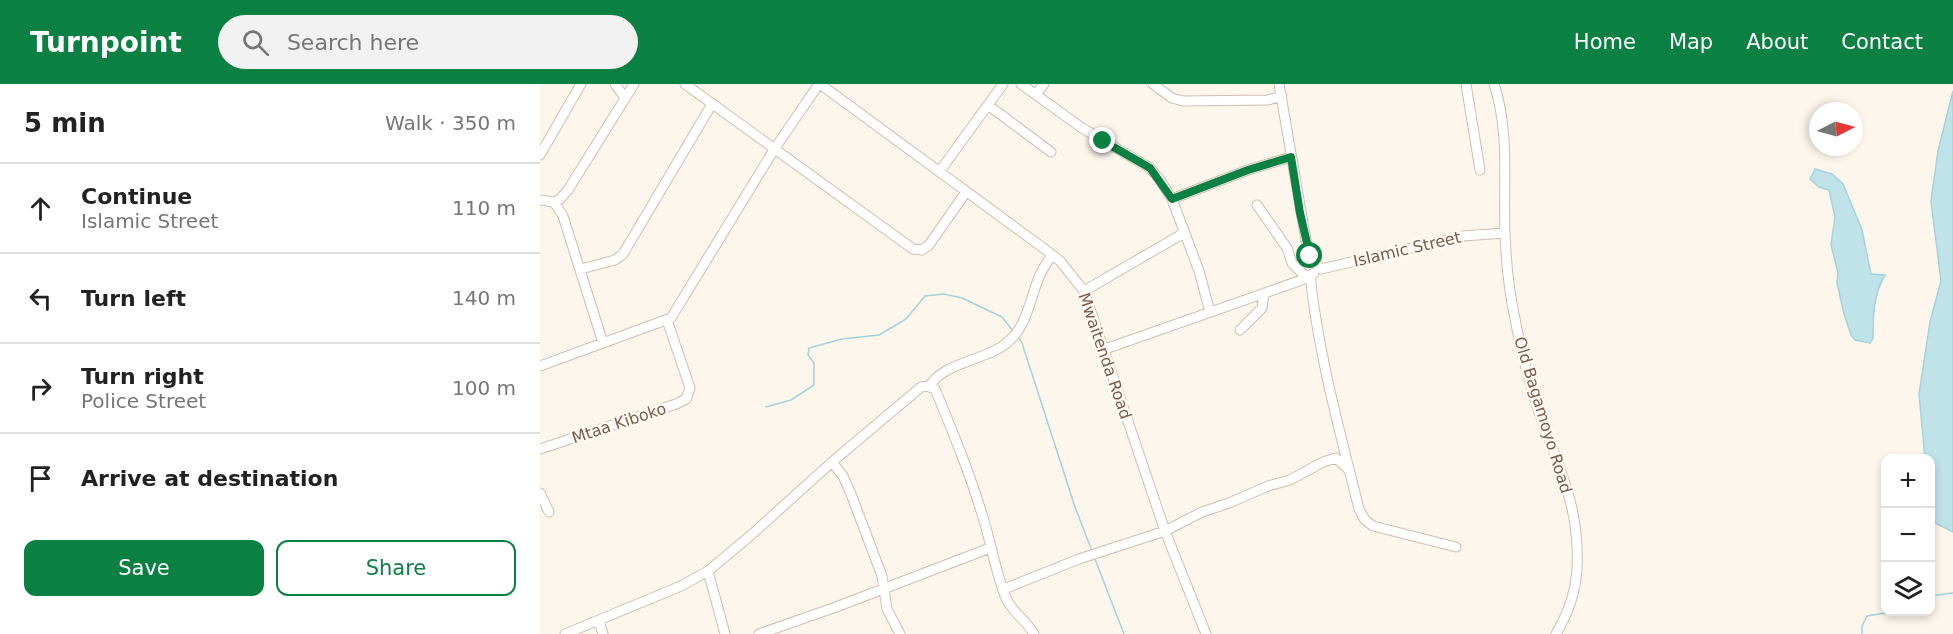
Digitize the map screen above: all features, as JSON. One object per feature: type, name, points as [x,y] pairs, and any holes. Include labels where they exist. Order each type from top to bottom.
[{"type":"street","points":[[540,155],[581,84]]},
{"type":"street","points":[[615,84],[625,98]]},
{"type":"street","points":[[540,200],[554,202],[568,190],[634,84]]},
{"type":"street","points":[[685,84],[868,218],[916,250],[922,250],[929,245],[966,192]]},
{"type":"street","points":[[540,366],[667,320],[675,314],[775,148],[819,84]]},
{"type":"street","name":"Mwaitenda Road","points":[[819,84],[1052,255],[1084,291],[1165,531],[1206,634]]},
{"type":"street","points":[[940,171],[1003,84]]},
{"type":"street","points":[[1021,84],[1082,128],[1150,168],[1172,199],[1210,312]]},
{"type":"street","points":[[1036,94],[1044,84]]},
{"type":"street","points":[[1153,84],[1173,98],[1183,101],[1268,100],[1282,96]]},
{"type":"street","points":[[1280,84],[1307,246],[1314,262],[1322,269]]},
{"type":"street","points":[[1466,84],[1480,170]]},
{"type":"street","name":"Old Bagamoyo Road","points":[[1494,84],[1504,137],[1504,232],[1508,278],[1523,356],[1538,410],[1564,481],[1576,531],[1578,576],[1568,613],[1556,634]]},
{"type":"street","points":[[581,269],[615,260],[623,254],[712,104]]},
{"type":"street","points":[[988,105],[1052,152]]},
{"type":"street","points":[[1172,199],[1248,170],[1291,157]]},
{"type":"street","points":[[554,202],[563,216],[603,343]]},
{"type":"street","points":[[1257,205],[1287,248],[1292,263],[1308,276],[1349,470],[1359,509],[1365,520],[1373,526],[1456,547]]},
{"type":"street","name":"Islamic Street","points":[[1103,348],[1162,331],[1322,269],[1462,236],[1504,232]]},
{"type":"street","points":[[1084,291],[1184,233]]},
{"type":"street","points":[[930,386],[935,379],[954,367],[994,352],[1009,342],[1018,332],[1040,275],[1052,255]]},
{"type":"street","points":[[1240,330],[1262,308],[1264,293]]},
{"type":"street","name":"Mtaa Kiboko","points":[[540,448],[686,399],[690,388],[667,320]]},
{"type":"street","points":[[565,634],[681,586],[708,572],[921,387],[930,386],[935,389],[963,457],[983,517],[990,548],[1011,608],[1030,626],[1034,634]]},
{"type":"street","points":[[1004,589],[1079,559],[1165,531],[1202,512],[1268,486],[1290,480],[1323,462],[1335,458],[1349,470]]},
{"type":"street","points":[[832,462],[843,476],[851,494],[879,567],[887,609],[900,634]]},
{"type":"street","points":[[540,494],[549,512]]},
{"type":"street","points":[[759,634],[990,548]]},
{"type":"street","points":[[708,572],[725,634]]},
{"type":"street","points":[[599,621],[603,634]]},
{"type":"water","points":[[1953,91],[1953,532],[1935,523],[1935,454],[1925,454],[1919,394],[1930,322],[1941,281],[1931,201],[1938,151]]},
{"type":"water","points":[[1815,169],[1832,174],[1843,184],[1862,230],[1871,274],[1885,275],[1876,298],[1873,339],[1870,343],[1855,340],[1844,314],[1837,283],[1838,272],[1831,245],[1835,217],[1829,190],[1819,187],[1810,179]]},
{"type":"waterway","points":[[766,407],[791,400],[814,385],[814,363],[808,355],[809,348],[842,339],[879,335],[906,319],[925,296],[944,294],[962,298],[1002,317],[1014,332]]},
{"type":"waterway","points":[[1019,338],[1075,507],[1092,551]]},
{"type":"waterway","points":[[1095,559],[1124,634]]},
{"type":"waterway","points":[[1935,595],[1953,593]]},
{"type":"waterway","points":[[1862,634],[1862,626],[1867,616],[1881,614]]},
{"type":"route","points":[[1103,141],[1150,168],[1172,199],[1248,170],[1291,157],[1310,256]]}]
